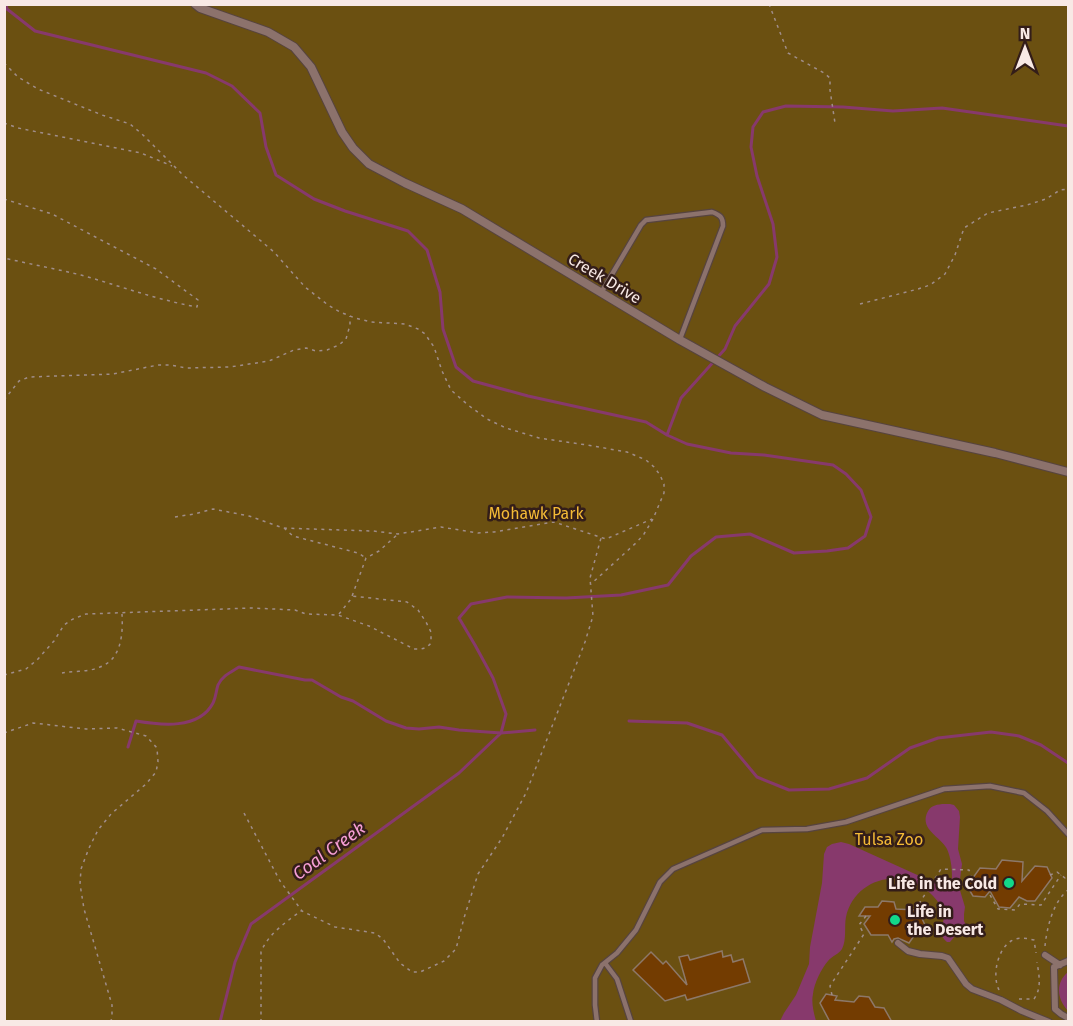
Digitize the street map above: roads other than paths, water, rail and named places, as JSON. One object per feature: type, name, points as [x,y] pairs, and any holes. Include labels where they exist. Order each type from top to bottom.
[{"type":"street","name":"Creek Drive","points":[[195,4],[268,32],[294,47],[311,67],[342,132],[353,148],[369,164],[462,209],[722,364],[822,415],[995,453],[1068,472]]},
{"type":"street","points":[[898,943],[908,951],[948,958],[972,989],[1022,1011],[1048,1021],[1057,1011]]},
{"type":"street","points":[[1045,955],[1060,965]]},
{"type":"street","points":[[1068,961],[1054,967],[1055,1009],[1068,1018]]},
{"type":"street","points":[[1046,977],[1054,972]]},
{"type":"street","points":[[1046,994],[1054,998]]},
{"type":"lane","points":[[601,293],[646,220],[712,212],[719,214],[723,220],[723,226],[680,340]]},
{"type":"lane","points":[[597,1022],[595,978],[602,965],[617,953],[636,930],[660,882],[673,869],[762,830],[807,829],[846,822],[944,789],[990,786],[1024,793],[1047,811],[1068,834]]},
{"type":"lane","points":[[605,963],[617,979],[631,1022]]},
{"type":"waterway","points":[[6,4],[7,9],[35,31],[206,73],[232,86],[260,113],[266,147],[276,175],[314,199],[408,231],[427,250],[440,292],[443,329],[456,367],[473,381],[528,396],[646,422],[687,444],[731,453],[764,455],[833,465],[846,474],[861,490],[871,517],[865,536],[848,548],[794,553],[750,534],[716,537],[691,556],[668,585],[621,595],[566,598],[507,597],[471,604],[459,618],[493,678],[506,714],[501,733]]},
{"type":"waterway","points":[[667,435],[681,398],[725,349],[735,326],[769,284],[777,257],[773,224],[757,176],[751,147],[753,127],[763,112],[786,106],[893,111],[942,108],[1068,126]]},
{"type":"waterway","points":[[128,747],[136,721],[178,724],[189,722],[207,712],[222,679],[239,667],[312,680],[386,721],[406,728],[439,727],[501,733],[535,730]]},
{"type":"waterway","points":[[629,721],[687,723],[722,735],[757,777],[789,790],[829,789],[867,778],[910,748],[938,738],[991,732],[1019,736],[1041,745],[1068,763]]},
{"type":"waterway","name":"Coal Creek","points":[[220,1022],[235,962],[251,924],[459,773],[501,733]]},
{"type":"place","name":"Life in the Cold","points":[[1009,883]]},
{"type":"place","name":"Life in the Desert","points":[[895,920]]},
{"type":"park label","name":"Mohawk Park","points":[[536,513]]},
{"type":"park label","name":"Tulsa Zoo","points":[[889,839]]}]
